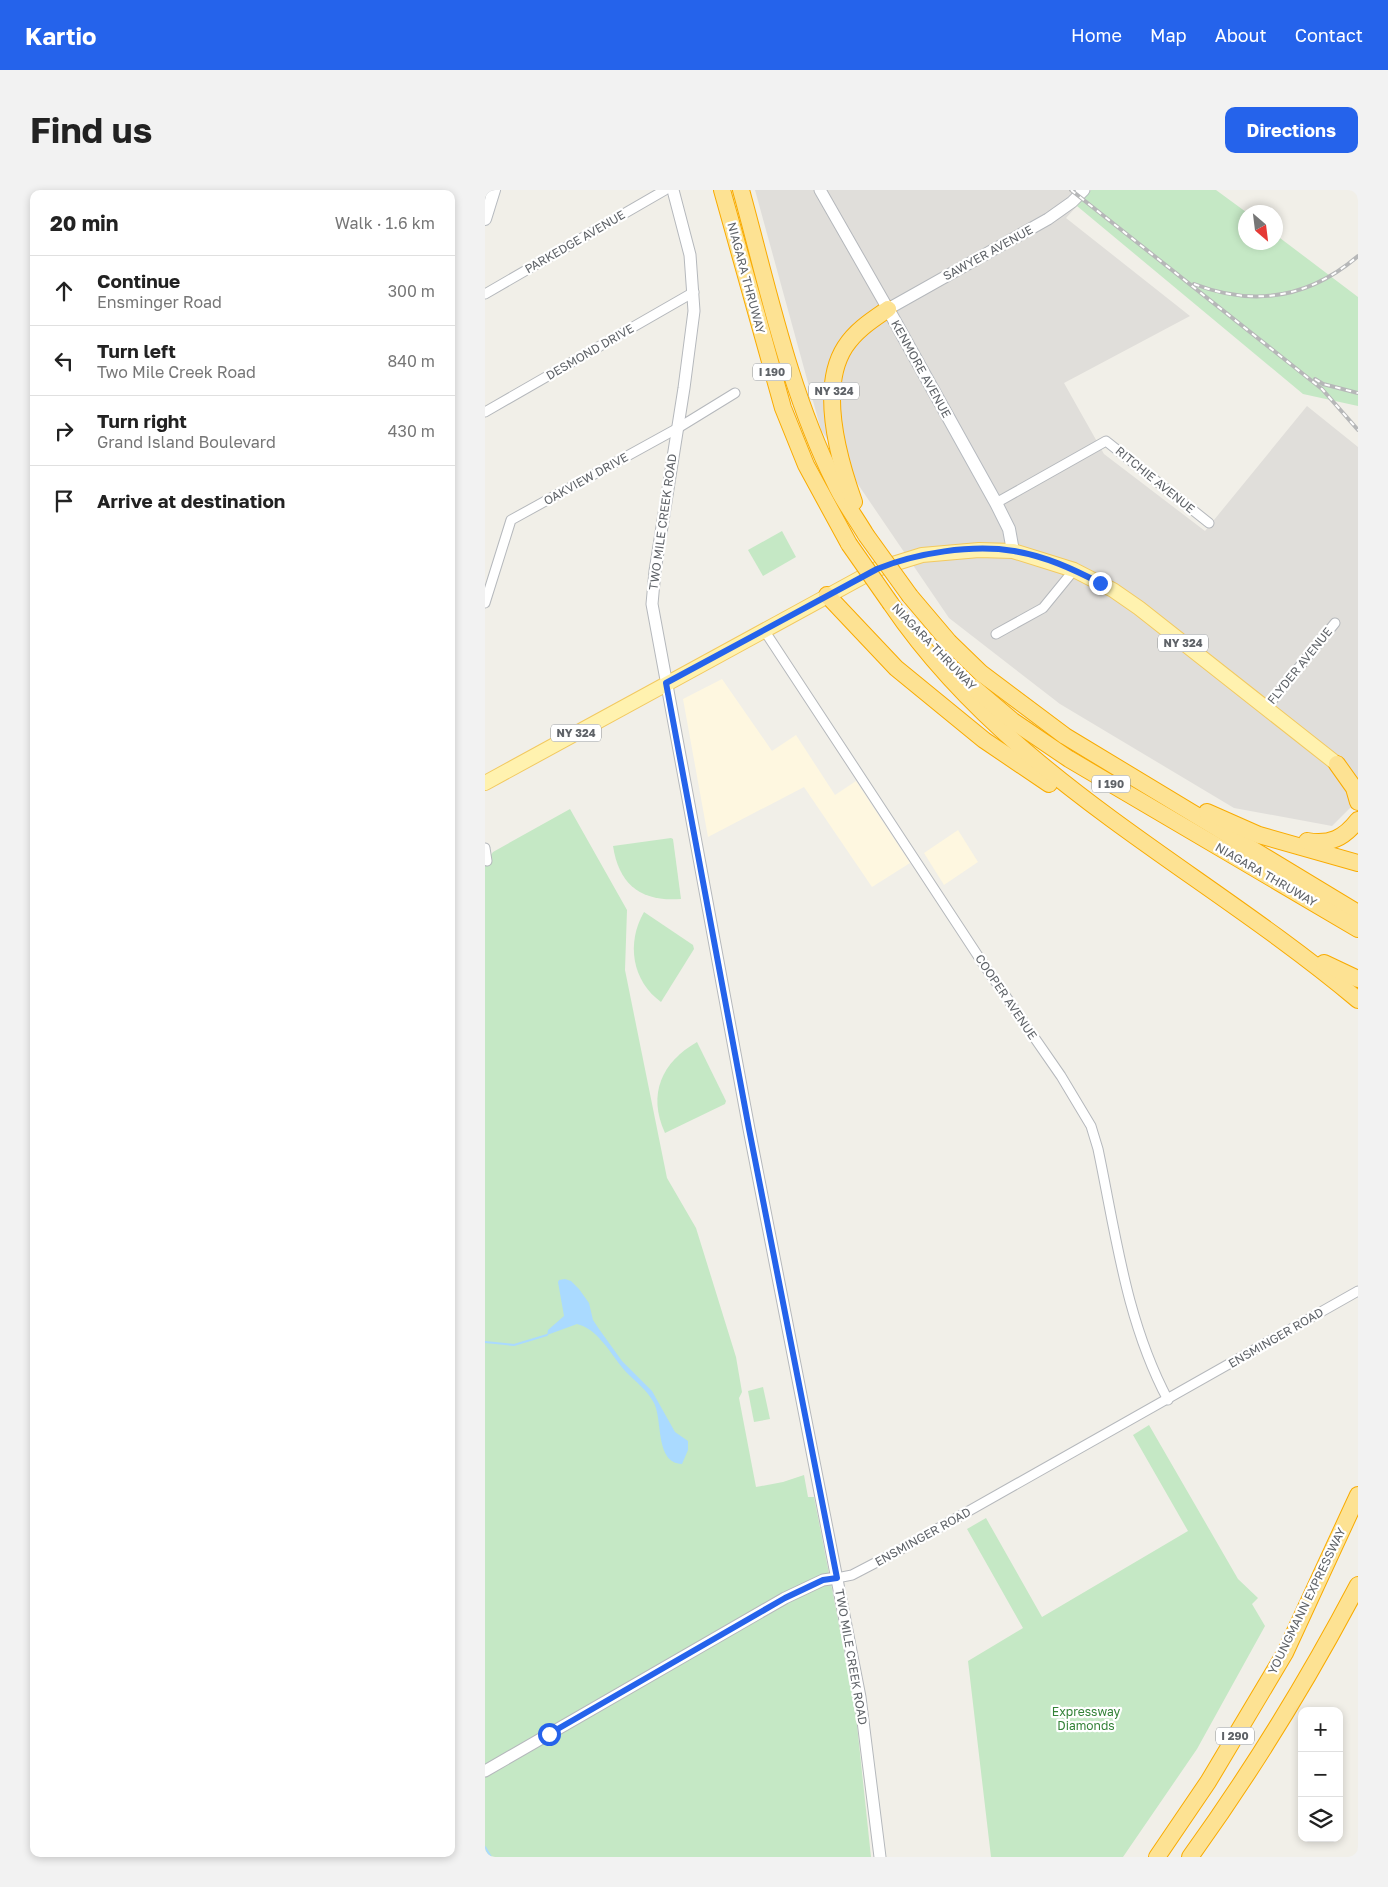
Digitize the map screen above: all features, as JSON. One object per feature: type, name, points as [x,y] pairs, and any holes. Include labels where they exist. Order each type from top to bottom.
[{"type":"highway","name":"NIAGARA THRUWAY","points":[[722,190],[783,408],[806,465],[849,544],[891,604],[978,692],[1013,721],[1069,759],[1358,929]]},
{"type":"highway","name":"NIAGARA THRUWAY","points":[[741,190],[790,369],[806,416],[835,485],[866,535],[910,596],[949,642],[981,673],[1065,736],[1358,912]]},
{"type":"highway","name":"NY 324","points":[[866,535],[837,447],[833,411],[834,386],[838,362],[845,347],[860,328],[888,309]]},
{"type":"highway","points":[[827,595],[896,668],[983,740],[1103,820],[1131,835]]},
{"type":"highway","points":[[891,604],[913,636],[985,713],[1059,780],[1131,835],[1280,939],[1358,1000]]},
{"type":"highway","points":[[1337,764],[1354,788],[1358,802]]},
{"type":"highway","points":[[1114,766],[1227,822],[1270,838],[1358,863]]},
{"type":"highway","points":[[1270,838],[1328,842],[1341,838],[1357,818]]},
{"type":"highway","points":[[1280,939],[1358,979]]},
{"type":"highway","name":"YOUNGMANN EXPRESSWAY","points":[[1157,1857],[1208,1782],[1285,1653],[1358,1495]]},
{"type":"highway","name":"I 290","points":[[1190,1857],[1242,1782],[1280,1722],[1321,1655],[1358,1585]]},
{"type":"main road","points":[[485,219],[494,190]]},
{"type":"main road","name":"KENMORE AVENUE","points":[[888,309],[1009,529],[1013,551]]},
{"type":"main road","name":"NY 324","points":[[485,783],[877,569],[907,559],[963,551],[1013,551],[1074,570],[1113,590],[1139,608],[1358,780]]},
{"type":"street","name":"PARKEDGE AVENUE","points":[[485,294],[665,190]]},
{"type":"street","name":"TWO MILE CREEK ROAD","points":[[673,190],[690,255],[694,292],[692,332],[655,571],[652,604],[749,1129],[860,1696],[880,1857]]},
{"type":"street","name":"KENMORE AVENUE","points":[[820,190],[888,309]]},
{"type":"street","name":"SAWYER AVENUE","points":[[888,309],[1048,219],[1068,206],[1084,190]]},
{"type":"street","name":"DESMOND DRIVE","points":[[485,412],[694,292]]},
{"type":"street","name":"OAKVIEW DRIVE","points":[[485,603],[511,520],[678,428],[735,393]]},
{"type":"street","name":"RITCHIE AVENUE","points":[[996,504],[1106,441],[1209,523]]},
{"type":"street","points":[[996,634],[1043,608],[1074,570]]},
{"type":"street","name":"FLYDER AVENUE","points":[[1266,708],[1335,623]]},
{"type":"street","name":"COOPER AVENUE","points":[[764,630],[1087,1118],[1098,1149],[1133,1318],[1153,1371],[1167,1400]]},
{"type":"street","points":[[485,848],[487,861]]},
{"type":"street","name":"ENSMINGER ROAD","points":[[485,1771],[785,1598],[823,1580],[852,1575],[898,1552],[1358,1291]]},
{"type":"shaded area","points":[[755,190],[1078,190],[1077,206],[1066,218],[1190,316],[1064,383],[1104,454],[1205,531],[1307,406],[1358,447],[1358,800],[1332,826],[1234,808],[1060,704],[949,618],[821,430]]},
{"type":"shaded area","points":[[722,679],[772,751],[796,735],[835,795],[856,781],[910,863],[872,887],[804,787],[708,837],[683,699]]},
{"type":"shaded area","points":[[958,830],[978,862],[944,885],[924,853]]},
{"type":"green space","points":[[1091,190],[1216,190],[1238,206],[1238,250],[1283,250],[1283,240],[1358,297],[1358,406],[1303,394],[1077,206]]},
{"type":"green space","points":[[782,531],[796,557],[763,576],[748,550]]},
{"type":"green space","points":[[570,809],[627,910],[625,970],[667,1178],[696,1228],[736,1357],[742,1392],[739,1398],[756,1487],[783,1482],[804,1475],[808,1497],[814,1497],[855,1706],[871,1857],[485,1857],[485,864],[493,852]]},
{"type":"green space","points":[[673,839],[681,899],[667,899],[643,894],[627,881],[616,860],[613,846]]},
{"type":"green space","points":[[644,912],[693,945],[694,949],[661,1002],[644,983],[635,961],[635,936]]},
{"type":"green space","points":[[697,1042],[726,1101],[725,1104],[665,1133],[657,1105],[661,1080],[675,1059]]},
{"type":"green space","points":[[763,1387],[770,1419],[754,1422],[748,1391]]},
{"type":"green space","name":"Expressway Diamonds","points":[[1149,1425],[1238,1579],[1258,1598],[1252,1604],[1265,1626],[1197,1749],[1123,1857],[991,1857],[968,1661],[1023,1628],[967,1529],[986,1518],[1042,1617],[1188,1531],[1133,1435]]},
{"type":"water","points":[[565,1279],[571,1281],[579,1289],[589,1303],[593,1320],[599,1329],[622,1361],[652,1391],[675,1432],[688,1441],[688,1450],[682,1464],[673,1462],[667,1457],[661,1440],[657,1411],[651,1398],[626,1372],[597,1335],[577,1324],[547,1335],[548,1330],[564,1316],[558,1282]]},
{"type":"waterway","points":[[485,1342],[514,1345],[547,1335]]},
{"type":"waterway","points":[[485,1847],[491,1857]]},
{"type":"railway","points":[[1071,190],[1322,389],[1358,430]]},
{"type":"railway","points":[[1194,284],[1238,295],[1280,294],[1320,281],[1358,256]]},
{"type":"railway","points":[[1315,379],[1323,384],[1358,393]]},
{"type":"route","points":[[549,1734],[785,1598],[828,1578],[837,1578],[749,1129],[666,683],[877,569],[907,559],[935,553],[979,550],[1013,551],[1039,557],[1064,566],[1100,583]]}]
